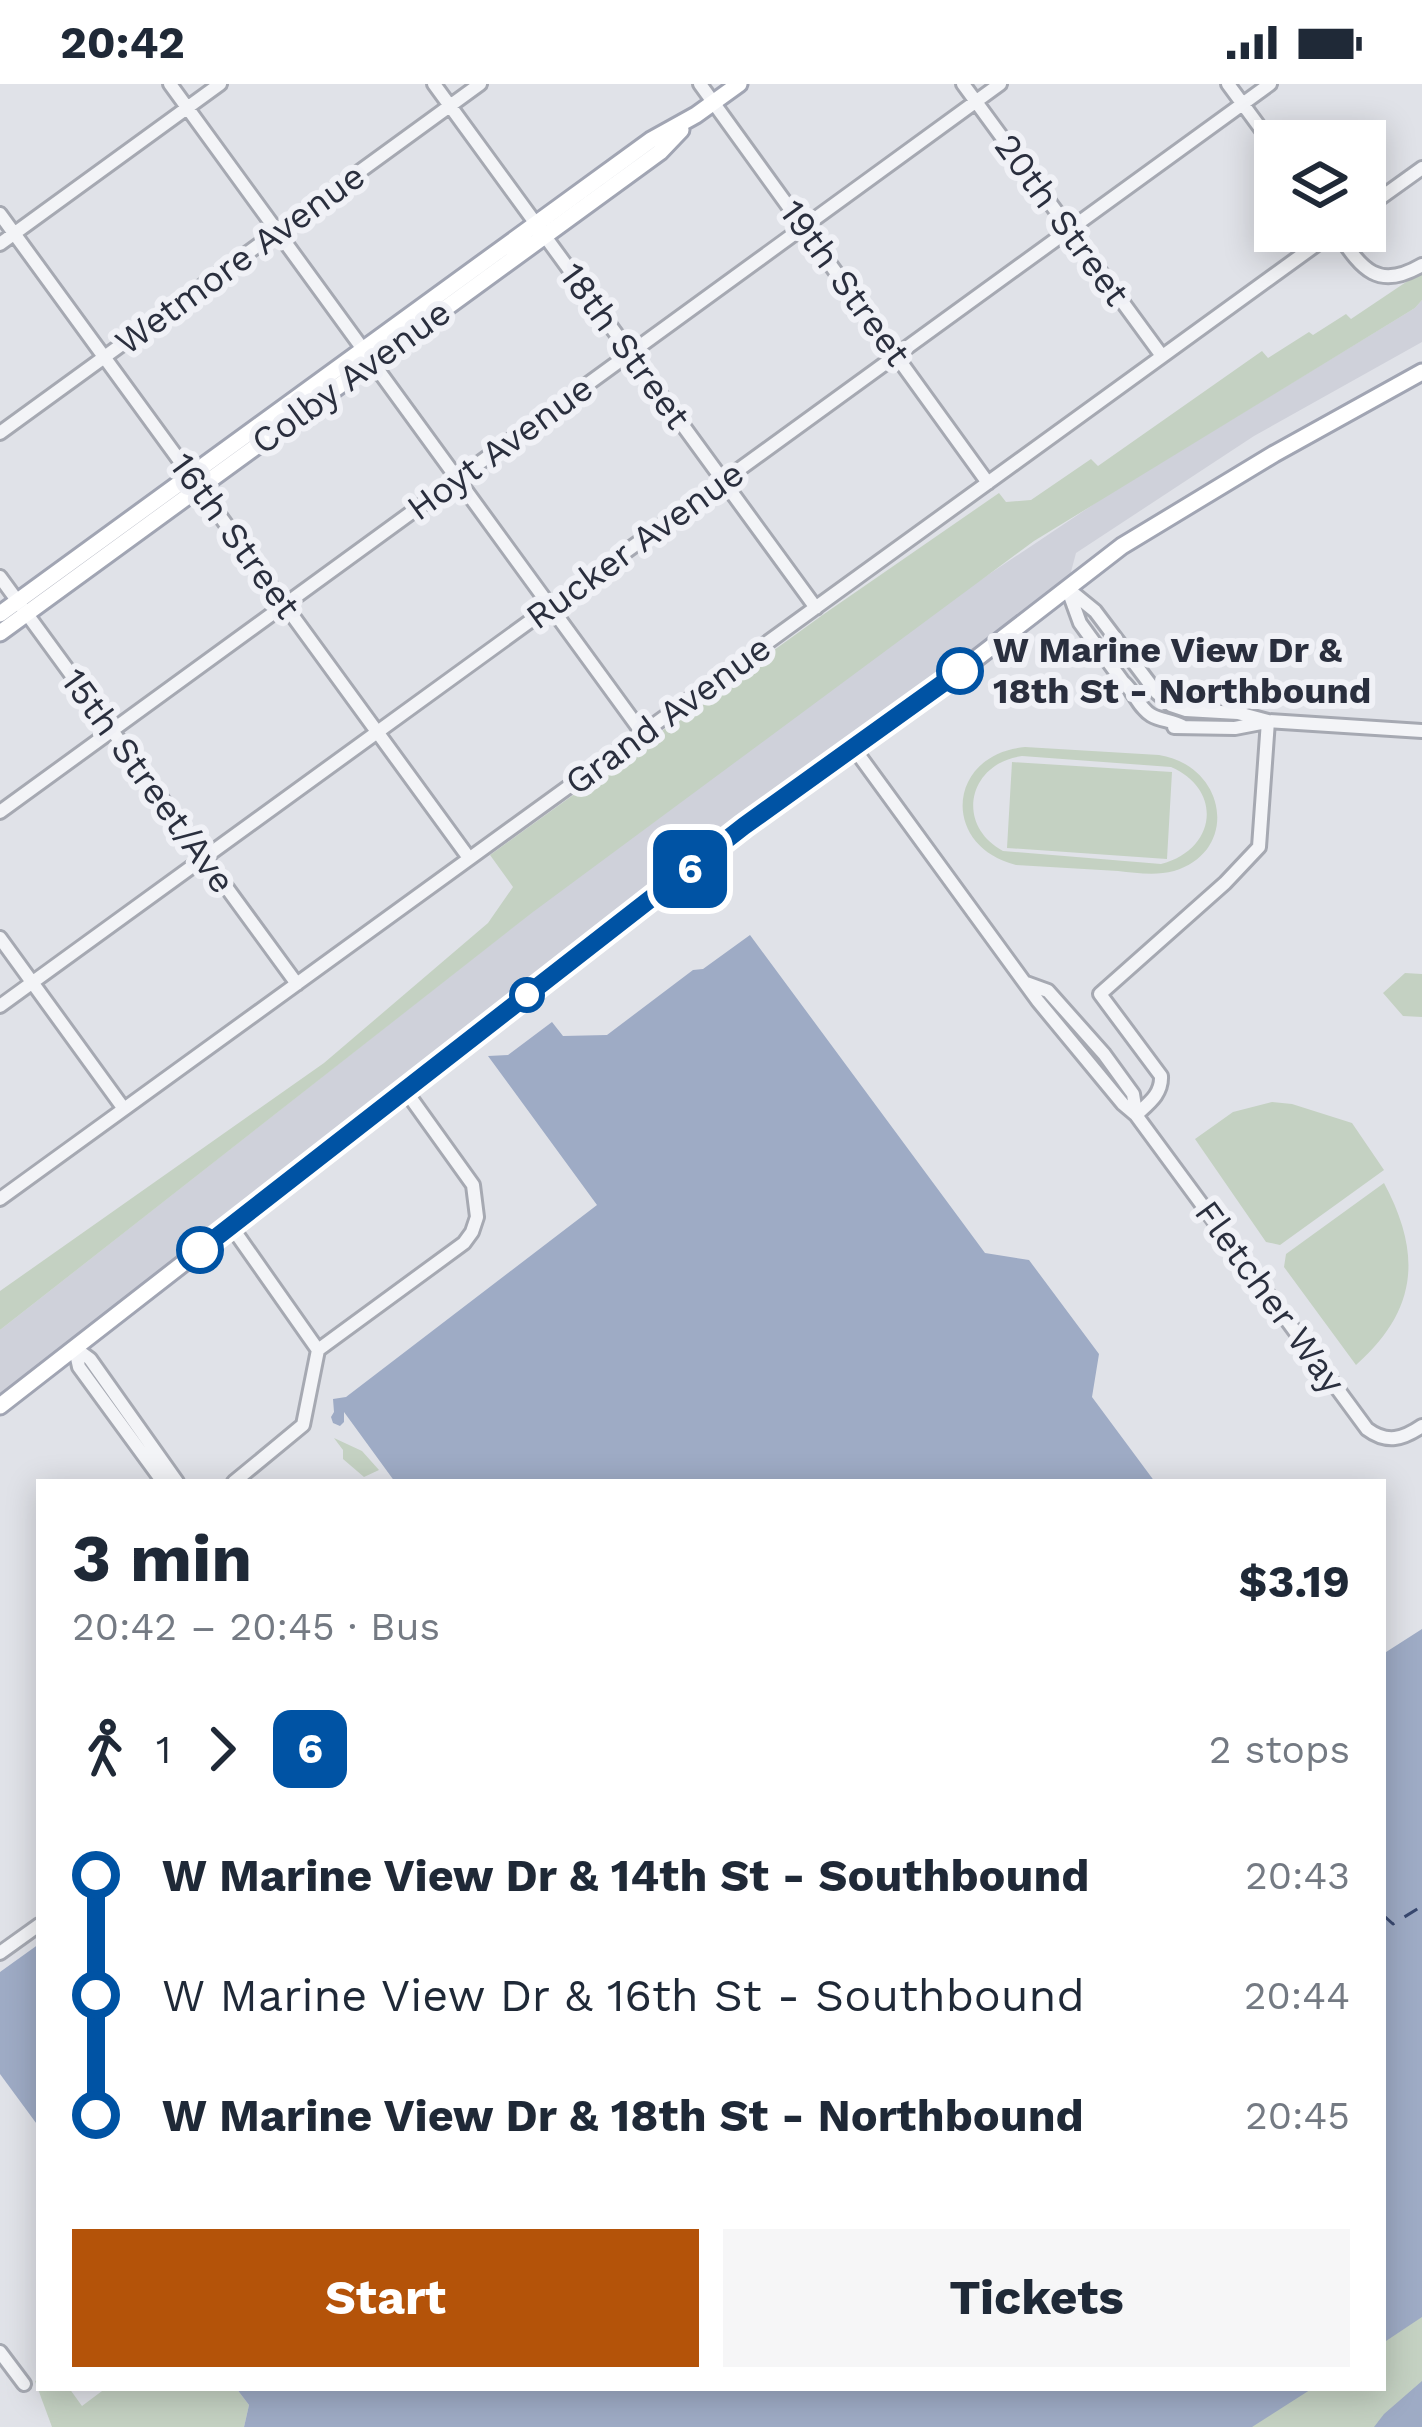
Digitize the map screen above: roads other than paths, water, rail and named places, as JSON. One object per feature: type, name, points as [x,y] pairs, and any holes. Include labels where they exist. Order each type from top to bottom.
[{"type":"main road","name":"Colby Avenue","points":[[0,633],[22,607],[540,230],[651,140],[739,84]]},
{"type":"main road","points":[[0,1406],[744,826],[946,682],[1122,546],[1422,372]]},
{"type":"main road","name":"Colby Avenue","points":[[0,614],[22,607]]},
{"type":"street","points":[[170,84],[643,734]]},
{"type":"street","points":[[0,244],[220,84]]},
{"type":"street","name":"18th Street","points":[[434,84],[816,608]]},
{"type":"street","name":"Wetmore Avenue","points":[[0,433],[480,84]]},
{"type":"street","name":"19th Street","points":[[700,84],[988,483]]},
{"type":"street","name":"20th Street","points":[[963,84],[1162,356]]},
{"type":"street","name":"Hoyt Avenue","points":[[0,812],[1000,84]]},
{"type":"street","points":[[1228,84],[1254,120]]},
{"type":"street","name":"Rucker Avenue","points":[[0,1006],[1270,84]]},
{"type":"street","points":[[1386,194],[1422,168]]},
{"type":"street","name":"16th Street","points":[[0,214],[469,858]]},
{"type":"street","name":"Grand Avenue","points":[[0,1199],[1306,252]]},
{"type":"street","points":[[1351,252],[1374,274],[1398,276],[1422,265]]},
{"type":"street","name":"15th Street/Ave","points":[[0,577],[297,984]]},
{"type":"street","points":[[1068,589],[1080,623],[1124,682],[1124,692],[1142,719],[1164,728],[1235,728],[1268,721]]},
{"type":"street","points":[[1068,589],[1095,611],[1171,705],[1268,721],[1422,731]]},
{"type":"street","points":[[854,748],[1038,1001],[1136,1114],[1162,1087],[1162,1076],[1100,994],[1259,847],[1268,721]]},
{"type":"street","points":[[0,938],[124,1109]]},
{"type":"street","points":[[239,1478],[303,1425],[318,1350],[464,1243],[472,1232],[477,1217],[473,1186],[405,1090]]},
{"type":"street","name":"Fletcher Way","points":[[1136,1114],[1367,1429],[1384,1439],[1399,1439],[1422,1426]]},
{"type":"street","points":[[231,1226],[318,1350]]},
{"type":"street","points":[[74,1348],[79,1367],[161,1479]]},
{"type":"street","points":[[74,1348],[90,1359],[175,1479]]},
{"type":"street","points":[[0,1953],[36,1926]]},
{"type":"street","points":[[0,2352],[24,2384]]},
{"type":"water","points":[[750,935],[985,1253],[1029,1260],[1099,1354],[1092,1397],[1153,1479],[393,1479],[344,1412],[340,1426],[333,1423],[333,1399],[346,1397],[597,1205],[488,1056],[508,1055],[552,1022],[563,1036],[607,1035],[693,970],[703,969]]},
{"type":"water","points":[[1422,1629],[1422,2317],[1386,2341],[1386,1652]]},
{"type":"water","points":[[36,1946],[36,2123],[0,2074],[0,1972]]},
{"type":"water","points":[[1422,2381],[1422,2427],[1374,2427],[1384,2414]]},
{"type":"water","points":[[238,2391],[1308,2391],[1252,2427],[244,2427],[249,2405]]},
{"type":"place","name":"W Marine View Dr & 18th St - Northbound","points":[[960,671]]}]
